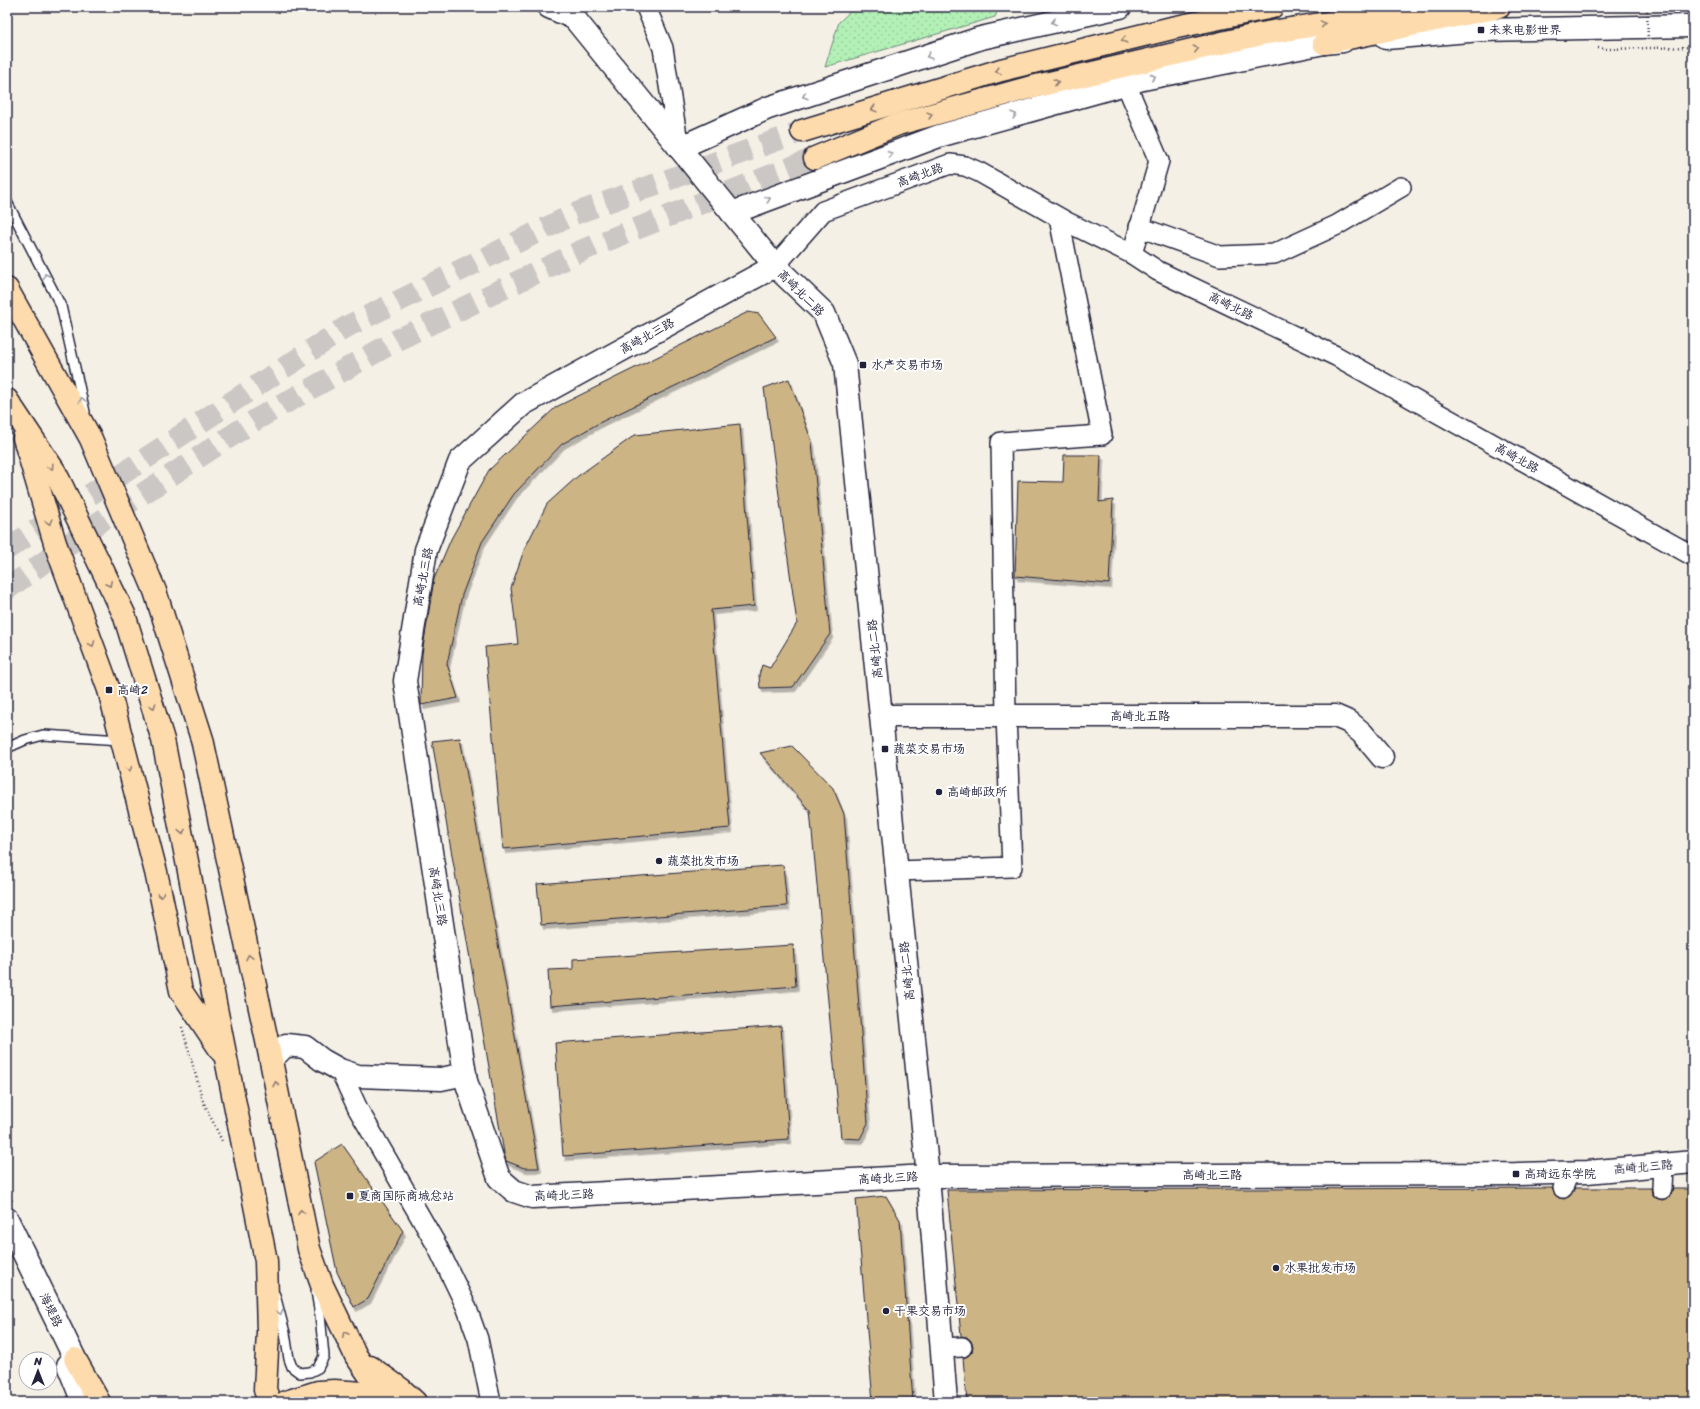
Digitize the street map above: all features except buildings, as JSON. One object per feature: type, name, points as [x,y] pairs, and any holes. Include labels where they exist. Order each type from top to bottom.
[{"type":"main road","points":[[802,131],[1001,70],[1172,28],[1272,7]]},
{"type":"main road","points":[[815,158],[898,124],[1028,88],[1261,34],[1423,7]]},
{"type":"main road","points":[[1324,42],[1499,7]]},
{"type":"main road","points":[[7,289],[91,438],[155,591],[202,739],[271,1060],[309,1249],[322,1285],[356,1356],[388,1402]]},
{"type":"main road","points":[[13,408],[55,544],[108,690],[156,872],[181,990],[228,1061]]},
{"type":"main road","points":[[13,408],[54,472],[124,614],[163,740],[228,1061],[266,1261],[268,1332],[265,1398]]},
{"type":"main road","points":[[356,1356],[402,1390],[415,1402]]},
{"type":"main road","points":[[75,1359],[98,1402]]},
{"type":"main road","points":[[286,1402],[318,1392],[334,1391],[363,1393],[377,1402]]},
{"type":"street","name":"高崎北二路","points":[[549,7],[577,13],[679,148],[775,266],[824,313],[845,364],[928,1176],[952,1347],[946,1402]]},
{"type":"street","points":[[646,7],[663,48],[679,148],[768,108],[981,38],[1120,7]]},
{"type":"street","points":[[732,213],[939,136],[1126,84],[1324,42],[1481,30],[1693,26]]},
{"type":"street","points":[[1126,84],[1158,161],[1132,254]]},
{"type":"street","name":"高崎北路","points":[[775,266],[823,211],[950,164],[965,166],[979,172],[1060,218],[1132,254],[1158,271],[1336,356],[1693,556]]},
{"type":"street","points":[[1139,227],[1220,256],[1274,254],[1337,225],[1401,187]]},
{"type":"street","points":[[897,871],[1012,867],[1006,715],[1000,442],[1102,435],[1060,218]]},
{"type":"street","name":"高崎北三路","points":[[775,266],[523,404],[460,461],[426,550],[405,681],[465,1074],[499,1178],[514,1191],[532,1197],[928,1176],[1516,1174],[1566,1180],[1662,1165],[1693,1162]]},
{"type":"street","name":"高崎北五路","points":[[882,716],[1335,716],[1349,722],[1362,733],[1382,757]]},
{"type":"street","points":[[271,1060],[286,1045],[306,1047],[322,1060],[340,1070],[358,1076],[441,1079],[465,1074]]},
{"type":"street","points":[[340,1070],[358,1109],[436,1244],[466,1306],[478,1339],[491,1402]]},
{"type":"street","points":[[1662,1165],[1662,1189]]},
{"type":"street","name":"海堤路","points":[[7,1220],[75,1359],[88,1402]]},
{"type":"street","name":"海堤路","points":[[7,1238],[67,1361],[83,1402]]},
{"type":"lane","points":[[7,202],[61,306],[91,438]]},
{"type":"lane","points":[[7,748],[25,740],[43,735],[122,740]]},
{"type":"lane","points":[[266,1261],[285,1333],[289,1359],[292,1366],[300,1373],[310,1372],[318,1368],[324,1356],[320,1315],[309,1249]]},
{"type":"path","points":[[1647,7],[1648,42]]},
{"type":"path","points":[[1606,49],[1693,47]]},
{"type":"green space","points":[[855,7],[999,7],[995,17],[825,67],[839,22]]},
{"type":"tunnel","points":[[7,549],[348,326],[574,214],[802,131]]},
{"type":"tunnel","points":[[7,589],[98,523],[257,419],[399,339],[583,250],[815,158]]},
{"type":"place","name":"未来电影世界","points":[[1481,30]]},
{"type":"place","name":"水产交易市场","points":[[863,365]]},
{"type":"place","name":"高崎2","points":[[109,690]]},
{"type":"place","name":"蔬菜交易市场","points":[[885,749]]},
{"type":"place","name":"高崎邮政所","points":[[939,792]]},
{"type":"place","name":"蔬菜批发市场","points":[[659,861]]},
{"type":"place","name":"高琦远东学院","points":[[1516,1174]]},
{"type":"place","name":"夏商国际商城总站","points":[[350,1196]]},
{"type":"place","name":"水果批发市场","points":[[1276,1268]]},
{"type":"place","name":"干果交易市场","points":[[886,1311]]}]
